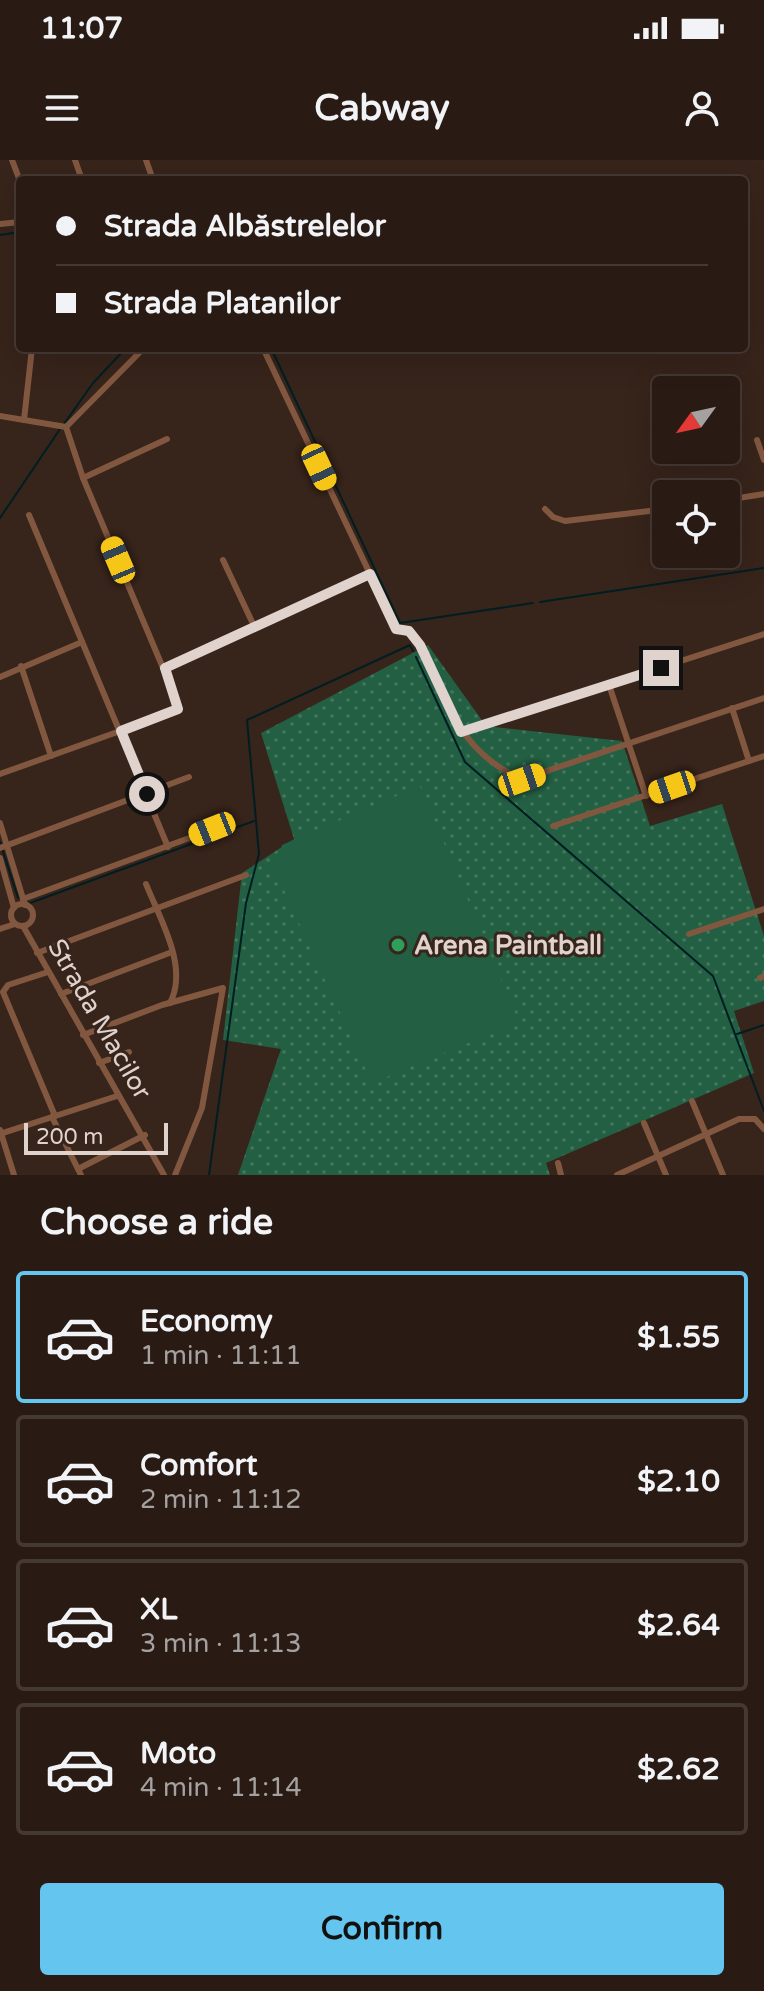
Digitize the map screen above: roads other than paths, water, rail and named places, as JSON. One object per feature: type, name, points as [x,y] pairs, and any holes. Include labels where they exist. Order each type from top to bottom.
[{"type":"street","points":[[24,420],[32,352]]},
{"type":"street","points":[[66,427],[140,352]]},
{"type":"street","points":[[265,352],[396,629],[409,631],[420,645],[461,732],[493,763],[522,780]]},
{"type":"street","points":[[0,416],[66,427]]},
{"type":"street","points":[[0,774],[178,709],[165,668],[83,478],[66,427]]},
{"type":"street","points":[[83,478],[167,439]]},
{"type":"street","points":[[757,440],[764,460]]},
{"type":"street","points":[[740,498],[764,494]]},
{"type":"street","points":[[545,509],[553,517],[565,521],[652,511]]},
{"type":"street","points":[[29,515],[68,601],[82,642],[168,847]]},
{"type":"street","points":[[223,560],[254,626]]},
{"type":"street","points":[[165,668],[370,574]]},
{"type":"street","points":[[461,732],[764,634]]},
{"type":"street","points":[[0,677],[82,642]]},
{"type":"street","points":[[21,666],[51,756]]},
{"type":"street","points":[[609,685],[646,796]]},
{"type":"street","points":[[502,786],[764,698]]},
{"type":"street","points":[[732,708],[749,761]]},
{"type":"street","points":[[553,826],[764,756]]},
{"type":"street","points":[[4,847],[189,777]]},
{"type":"street","points":[[0,823],[4,847],[24,902],[32,910],[33,919],[0,929]]},
{"type":"street","points":[[14,908],[222,826]]},
{"type":"street","points":[[0,858],[14,908],[12,919],[19,925]]},
{"type":"street","points":[[37,953],[246,875]]},
{"type":"street","points":[[146,884],[172,952],[178,980],[170,1003]]},
{"type":"street","points":[[689,934],[764,909]]},
{"type":"street","name":"Strada Macilor","points":[[19,925],[117,1096],[123,1098],[145,1135],[164,1175]]},
{"type":"street","points":[[61,994],[172,952]]},
{"type":"street","points":[[48,972],[4,988],[54,1116],[80,1172],[145,1135]]},
{"type":"street","points":[[83,1035],[170,1003],[223,988],[202,1108],[175,1175]]},
{"type":"street","points":[[99,1063],[129,1052]]},
{"type":"street","points":[[14,1175],[0,1132],[117,1096]]},
{"type":"street","points":[[692,1101],[723,1175]]},
{"type":"street","points":[[617,1175],[739,1119],[755,1119],[764,1129]]},
{"type":"street","points":[[644,1123],[666,1175]]},
{"type":"street","points":[[558,1163],[561,1175]]},
{"type":"waterway","points":[[0,235],[16,233]]},
{"type":"waterway","points":[[64,424],[93,383],[122,352]]},
{"type":"waterway","points":[[273,352],[402,627]]},
{"type":"waterway","points":[[0,518],[60,429]]},
{"type":"waterway","points":[[540,602],[764,568]]},
{"type":"waterway","points":[[400,623],[533,603]]},
{"type":"waterway","points":[[209,1175],[246,903],[259,854],[247,720],[410,645],[413,651]]},
{"type":"waterway","points":[[416,657],[465,762],[713,976],[764,1111]]},
{"type":"waterway","points":[[30,903],[254,821]]},
{"type":"waterway","points":[[0,842],[18,898]]},
{"type":"waterway","points":[[737,1034],[764,1025]]},
{"type":"place","name":"Arena Paintball","points":[[398,945]]}]
